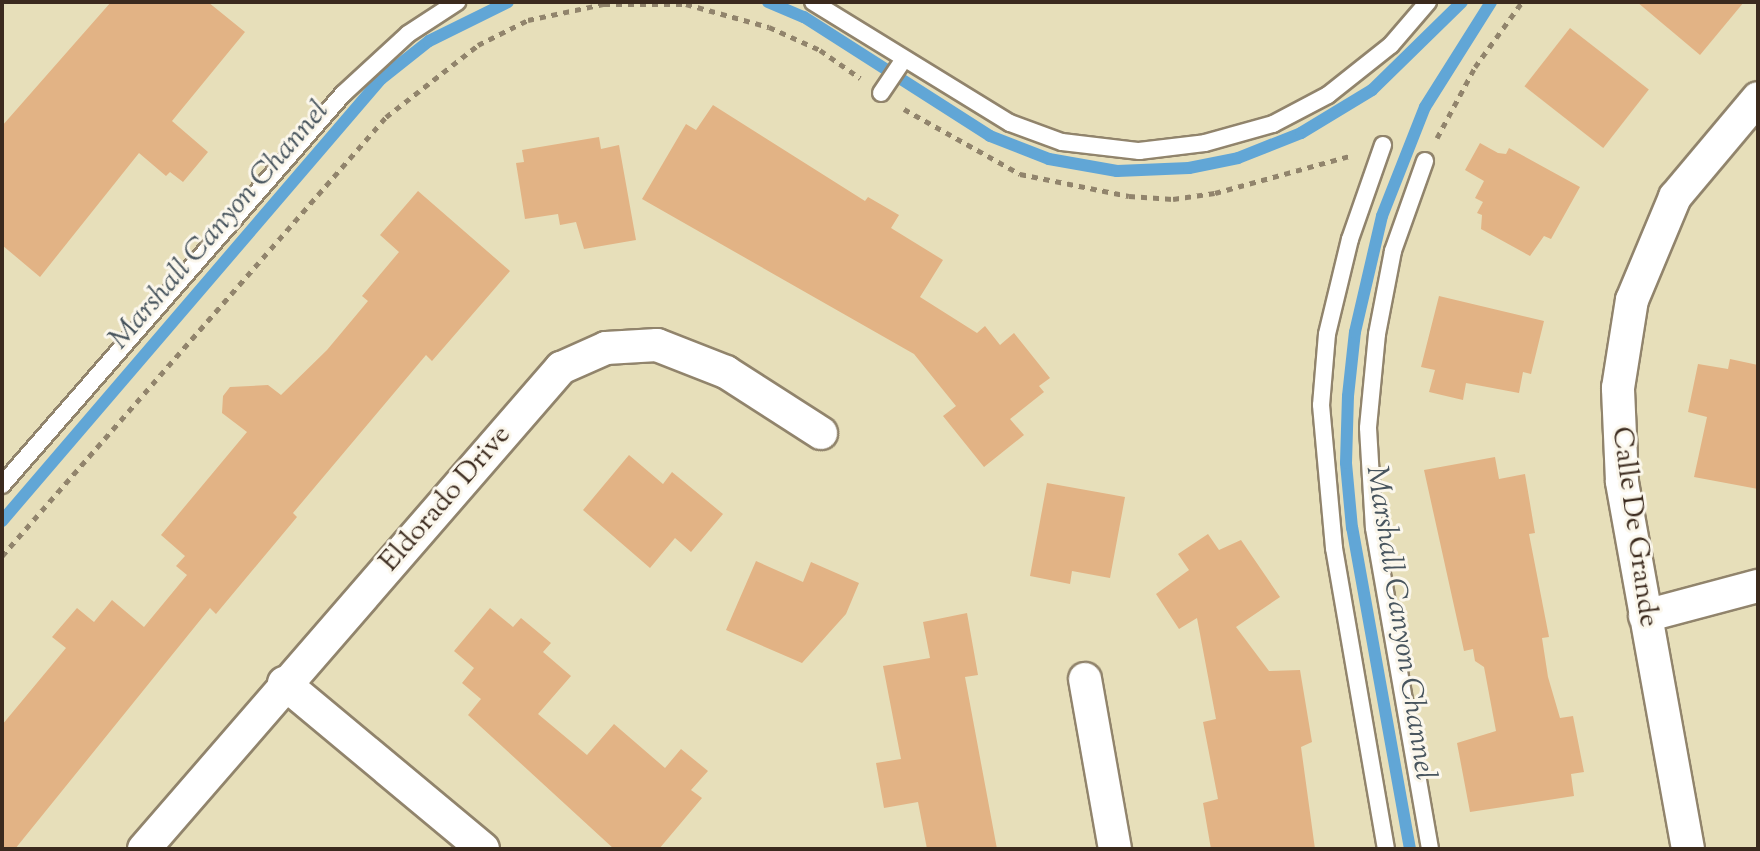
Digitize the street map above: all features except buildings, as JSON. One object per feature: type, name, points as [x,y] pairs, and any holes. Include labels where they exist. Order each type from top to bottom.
[{"type":"street","name":"Calle De Grande","points":[[1688,849],[1622,481],[1618,388],[1632,300],[1675,197],[1758,98]]},
{"type":"street","name":"Eldorado Drive","points":[[144,849],[284,683],[561,368],[606,348],[657,345],[726,372],[821,433]]},
{"type":"street","points":[[1645,616],[1758,586]]},
{"type":"street","points":[[1085,679],[1115,849]]},
{"type":"street","points":[[284,683],[483,849]]},
{"type":"lane","points":[[2,485],[343,94],[408,34],[457,2]]},
{"type":"lane","points":[[813,2],[1010,123],[1062,142],[1152,149],[1205,143],[1273,124],[1328,95],[1391,45],[1428,2]]},
{"type":"lane","points":[[881,93],[904,59]]},
{"type":"lane","points":[[1383,145],[1350,239],[1334,307],[1321,405],[1334,548],[1386,849]]},
{"type":"lane","points":[[1425,161],[1393,251],[1377,334],[1368,428],[1374,528],[1430,849]]},
{"type":"path","points":[[1425,161],[1475,67],[1522,2]]},
{"type":"path","points":[[2,556],[386,117],[478,45],[528,20],[604,4],[686,4],[725,11],[820,50],[881,93]]},
{"type":"waterway","name":"Marshall Canyon Channel","points":[[2,521],[381,79],[429,41],[508,2]]},
{"type":"waterway","name":"Marshall Canyon Channel","points":[[768,2],[804,17],[990,136],[1049,159],[1117,171],[1189,168],[1238,158],[1301,133],[1372,90],[1462,2]]},
{"type":"waterway","name":"Marshall Canyon Channel","points":[[1410,849],[1352,528],[1346,463],[1348,396],[1355,332],[1382,216],[1425,107],[1491,2]]}]
